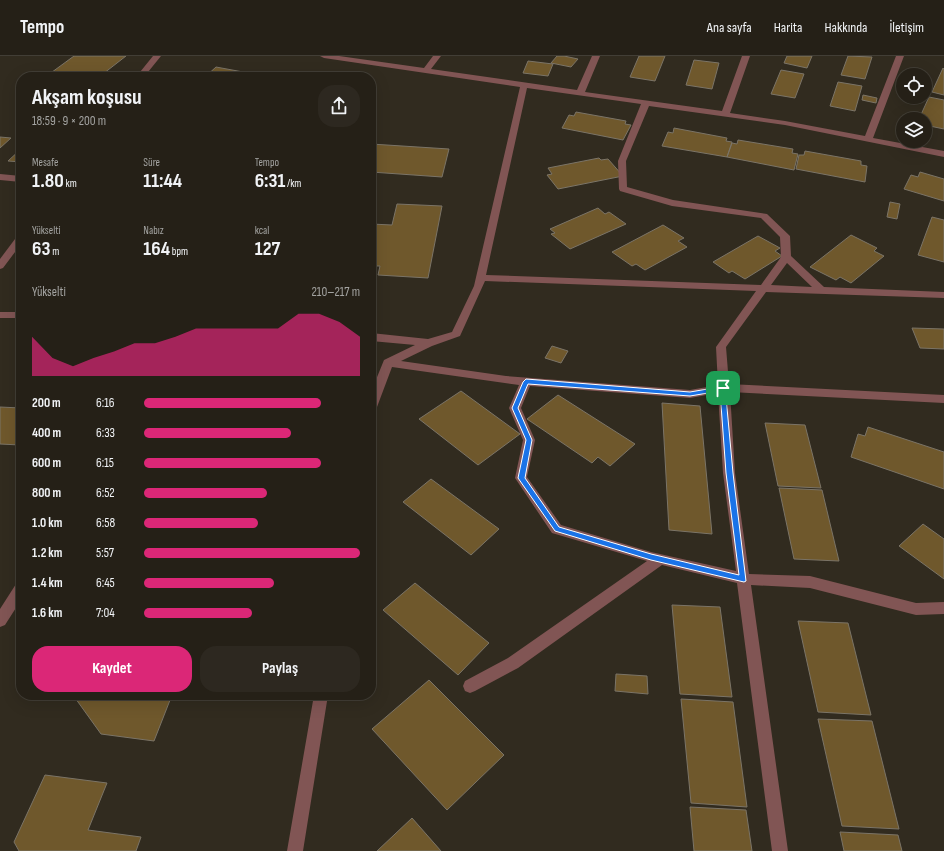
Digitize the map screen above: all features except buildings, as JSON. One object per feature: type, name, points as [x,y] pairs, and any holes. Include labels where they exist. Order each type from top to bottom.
[{"type":"street","points":[[144,72],[157,56]]},
{"type":"street","points":[[324,56],[785,123],[944,154]]},
{"type":"street","points":[[426,71],[437,56]]},
{"type":"street","points":[[580,93],[596,56]]},
{"type":"street","points":[[725,114],[746,56]]},
{"type":"street","points":[[868,139],[900,56]]},
{"type":"street","points":[[376,394],[388,363],[428,343],[456,334],[479,286],[524,85]]},
{"type":"street","points":[[646,103],[622,161],[623,189],[672,203],[764,216],[785,236],[786,257],[721,347],[729,473],[780,851]]},
{"type":"street","points":[[0,177],[16,179]]},
{"type":"street","points":[[0,266],[16,244]]},
{"type":"street","points":[[786,257],[822,291]]},
{"type":"street","points":[[481,278],[944,295]]},
{"type":"street","points":[[0,315],[16,315]]},
{"type":"street","points":[[376,338],[428,343]]},
{"type":"street","points":[[388,363],[526,382],[690,394],[723,388],[944,399]]},
{"type":"street","points":[[526,382],[515,408],[529,440],[521,478],[557,529],[660,559],[744,579],[810,582],[916,609],[944,608]]},
{"type":"street","points":[[470,686],[514,663],[660,559]]},
{"type":"street","points":[[0,621],[16,596]]},
{"type":"street","points":[[296,851],[320,700]]},
{"type":"route","points":[[526,382],[690,394],[723,388],[729,473],[744,579],[651,557],[557,529],[521,478],[529,440],[515,408],[526,382]]}]
